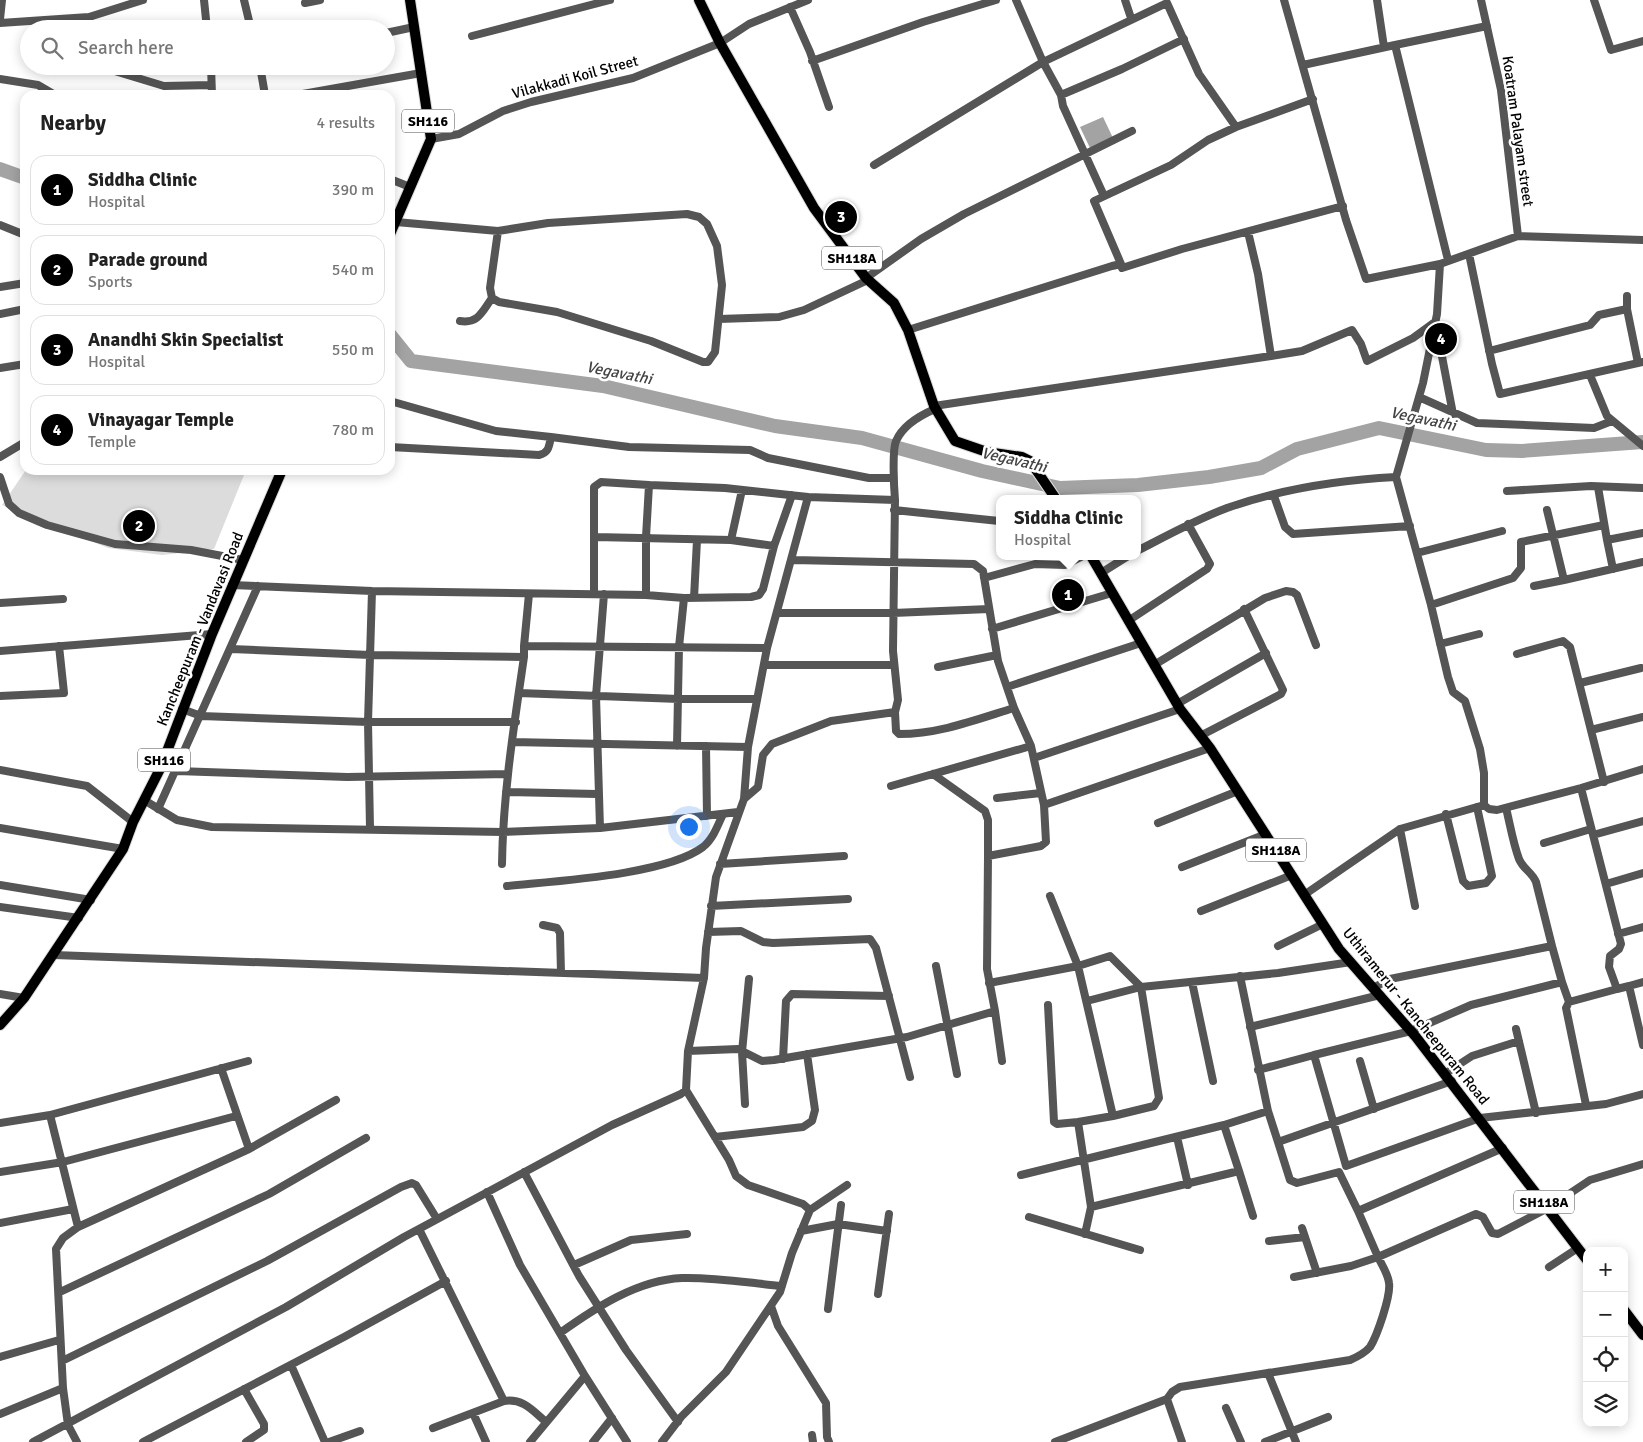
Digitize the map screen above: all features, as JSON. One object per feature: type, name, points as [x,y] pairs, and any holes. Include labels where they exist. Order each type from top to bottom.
[{"type":"main road","name":"SH116","points":[[396,222],[431,139],[410,0]]},
{"type":"main road","name":"SH118A","points":[[699,0],[720,43],[814,208],[867,278],[894,303],[908,330],[934,407],[955,441],[987,452],[1022,457],[1036,467],[1054,495]]},
{"type":"main road","name":"Kancheepuram - Vandavasi Road","points":[[0,1025],[24,998],[79,918],[123,849],[133,822],[161,767],[212,634],[280,475]]},
{"type":"main road","name":"Uthiramerur - Kancheepuram Road","points":[[1093,560],[1178,706],[1210,748],[1323,924],[1351,962],[1449,1077],[1583,1255]]},
{"type":"main road","points":[[1628,1315],[1643,1334]]},
{"type":"street","points":[[0,19],[2,0]]},
{"type":"street","points":[[44,20],[88,17],[143,0]]},
{"type":"street","points":[[204,0],[205,20]]},
{"type":"street","points":[[244,0],[249,20]]},
{"type":"street","points":[[305,4],[320,0]]},
{"type":"street","points":[[472,36],[610,0]]},
{"type":"street","name":"Vilakkadi Koil Street","points":[[431,139],[459,134],[503,111],[531,102],[633,78],[720,43],[749,24],[808,0]]},
{"type":"street","points":[[812,61],[924,22],[996,0]]},
{"type":"street","points":[[1016,0],[1043,62],[1061,94],[1062,106],[1104,196]]},
{"type":"street","points":[[1124,0],[1131,18]]},
{"type":"street","points":[[1284,0],[1366,279],[1440,264],[1518,236],[1643,240]]},
{"type":"street","points":[[1377,0],[1384,47]]},
{"type":"street","name":"Koatram Palayam street","points":[[1481,0],[1501,90],[1518,236]]},
{"type":"street","points":[[1594,0],[1611,50],[1643,41]]},
{"type":"street","points":[[874,166],[1043,62],[1131,18],[1167,3],[1199,74],[1236,127]]},
{"type":"street","points":[[790,7],[829,107]]},
{"type":"street","points":[[0,23],[20,22]]},
{"type":"street","points":[[1303,65],[1487,26]]},
{"type":"street","points":[[395,32],[414,27]]},
{"type":"street","points":[[1061,94],[1122,69],[1184,39]]},
{"type":"street","points":[[1395,45],[1448,260]]},
{"type":"street","points":[[325,90],[421,73]]},
{"type":"street","points":[[128,75],[164,86],[210,85]]},
{"type":"street","points":[[211,75],[211,90]]},
{"type":"street","points":[[262,75],[264,90]]},
{"type":"street","points":[[0,79],[38,85],[46,90]]},
{"type":"street","points":[[1313,99],[1236,127],[1208,140],[1171,165],[1094,201],[1122,268],[1182,249],[1343,206]]},
{"type":"street","points":[[719,319],[779,316],[804,310],[848,291],[921,239],[964,214],[1026,181],[1086,155],[1132,131]]},
{"type":"street","points":[[395,181],[410,187]]},
{"type":"street","points":[[396,222],[498,231],[548,223],[687,214],[699,217],[707,224],[717,246],[722,285],[715,352],[708,362],[703,362],[652,341],[557,312],[499,302],[492,298]]},
{"type":"street","points":[[0,225],[20,234]]},
{"type":"street","points":[[460,321],[470,323],[477,320],[492,298],[490,288],[498,231]]},
{"type":"street","points":[[1248,232],[1258,274],[1271,356]]},
{"type":"street","points":[[1469,254],[1498,392],[1502,395],[1641,362],[1627,309],[1627,296]]},
{"type":"street","points":[[908,330],[1120,264]]},
{"type":"street","points":[[1440,264],[1434,325],[1419,397],[1396,477],[1432,604],[1440,644],[1453,692],[1465,701],[1480,750],[1484,773],[1480,806],[1492,876],[1486,883],[1468,886],[1463,881],[1446,814]]},
{"type":"street","points":[[0,287],[20,284]]},
{"type":"street","points":[[0,314],[20,309]]},
{"type":"street","points":[[1489,351],[1590,325],[1599,314],[1627,309]]},
{"type":"street","points":[[1014,708],[938,732],[899,734],[896,731],[895,712],[898,700],[894,665],[893,613],[894,475],[896,442],[911,423],[934,407],[1302,351],[1352,330],[1361,344],[1367,361],[1413,338],[1434,325]]},
{"type":"street","points":[[1434,325],[1453,414]]},
{"type":"street","points":[[0,368],[20,365]]},
{"type":"street","points":[[1590,375],[1604,411],[1612,421],[1643,446]]},
{"type":"street","points":[[1419,397],[1453,414],[1477,423],[1510,426],[1594,428],[1612,421]]},
{"type":"street","points":[[395,402],[496,431],[629,447],[750,450],[768,458],[869,478],[894,475]]},
{"type":"street","points":[[395,447],[539,455],[544,454],[549,449],[551,437]]},
{"type":"street","points":[[0,457],[20,445]]},
{"type":"street","points":[[0,477],[9,504],[19,513],[47,525],[115,544],[191,550],[243,560]]},
{"type":"street","points":[[1141,549],[1188,524],[1228,508],[1326,482],[1396,477]]},
{"type":"street","points":[[594,594],[594,487],[597,483],[742,490],[808,497],[895,500]]},
{"type":"street","points":[[646,595],[646,536],[649,485]]},
{"type":"street","points":[[1508,491],[1598,486],[1643,488]]},
{"type":"street","points":[[1598,486],[1613,569]]},
{"type":"street","points":[[731,540],[742,490]]},
{"type":"street","points":[[232,585],[372,592],[604,594],[684,598],[751,598],[759,595],[763,589],[774,546],[792,495]]},
{"type":"street","points":[[1274,496],[1285,527],[1293,534],[1410,526]]},
{"type":"street","points":[[808,497],[793,560],[767,648],[748,747],[744,799],[720,864],[711,906],[704,978],[688,1051],[686,1090],[729,1160],[736,1176],[748,1185],[803,1204],[810,1210]]},
{"type":"street","points":[[894,510],[996,521]]},
{"type":"street","points":[[1547,510],[1564,580]]},
{"type":"street","points":[[1128,621],[1207,569],[1210,564],[1188,524]]},
{"type":"street","points":[[1432,604],[1513,578],[1521,568],[1521,542],[1604,525]]},
{"type":"street","points":[[1417,553],[1502,531]]},
{"type":"street","points":[[1607,540],[1643,532]]},
{"type":"street","points":[[595,537],[646,536],[697,540],[731,540],[774,546]]},
{"type":"street","points":[[694,598],[697,540]]},
{"type":"street","points":[[793,560],[894,564],[974,564],[982,570],[997,656],[1014,708],[1031,746],[1034,758],[1044,805],[1046,842],[1041,846],[988,856]]},
{"type":"street","points":[[984,578],[1035,564],[1065,565],[1076,560]]},
{"type":"street","points":[[1100,573],[1121,560]]},
{"type":"street","points":[[1534,586],[1643,562]]},
{"type":"street","points":[[158,809],[177,771],[258,586]]},
{"type":"street","points":[[370,828],[368,722],[372,592]]},
{"type":"street","points":[[1154,665],[1244,609],[1275,593],[1293,592],[1297,595],[1316,645]]},
{"type":"street","points":[[992,629],[1112,593]]},
{"type":"street","points":[[502,864],[502,832],[506,792],[524,656],[529,594]]},
{"type":"street","points":[[600,828],[597,794],[596,696],[598,647],[604,594]]},
{"type":"street","points":[[677,746],[679,647],[684,598]]},
{"type":"street","points":[[0,603],[63,599]]},
{"type":"street","points":[[1200,736],[1281,694],[1283,686],[1244,609]]},
{"type":"street","points":[[777,612],[893,613],[989,610]]},
{"type":"street","points":[[0,651],[212,634]]},
{"type":"street","points":[[1440,644],[1479,634]]},
{"type":"street","points":[[1517,654],[1563,641],[1570,647],[1604,782]]},
{"type":"street","points":[[1007,687],[1141,643]]},
{"type":"street","points":[[0,696],[64,693],[59,646]]},
{"type":"street","points":[[524,646],[767,648]]},
{"type":"street","points":[[231,649],[370,655],[524,656]]},
{"type":"street","points":[[1034,758],[1178,706],[1266,653]]},
{"type":"street","points":[[938,667],[997,656]]},
{"type":"street","points":[[764,665],[894,665]]},
{"type":"street","points":[[1580,683],[1641,668]]},
{"type":"street","points":[[519,692],[679,699],[757,699]]},
{"type":"street","points":[[182,709],[201,716],[368,722],[516,722]]},
{"type":"street","points":[[744,799],[758,787],[763,755],[772,744],[831,721],[895,712]]},
{"type":"street","points":[[1591,730],[1643,717]]},
{"type":"street","points":[[512,742],[748,747]]},
{"type":"street","points":[[706,746],[707,816]]},
{"type":"street","points":[[891,786],[1031,746]]},
{"type":"street","points":[[1044,805],[1210,748]]},
{"type":"street","points":[[1304,895],[1400,829],[1446,814],[1480,806],[1489,809],[1506,808],[1604,782],[1643,768]]},
{"type":"street","points":[[0,770],[87,786],[133,822]]},
{"type":"street","points":[[177,771],[369,777],[508,774]]},
{"type":"street","points":[[933,774],[984,810],[988,820],[986,933],[989,983],[1002,1061]]},
{"type":"street","points":[[1581,788],[1621,944],[1619,949],[1610,956],[1609,961],[1617,989]]},
{"type":"street","points":[[1158,823],[1238,791]]},
{"type":"street","points":[[506,792],[597,794]]},
{"type":"street","points":[[997,798],[1042,793]]},
{"type":"street","points":[[144,800],[177,820],[212,827],[370,828],[502,832],[600,828],[738,812]]},
{"type":"street","points":[[1506,808],[1519,859],[1524,868],[1534,875],[1562,982],[1570,1002],[1566,1014],[1586,1105]]},
{"type":"street","points":[[507,886],[586,877],[672,861],[703,846],[711,839],[724,814]]},
{"type":"street","points":[[1544,843],[1643,821]]},
{"type":"street","points":[[0,828],[123,849]]},
{"type":"street","points":[[1400,829],[1415,906]]},
{"type":"street","points":[[1182,867],[1266,834]]},
{"type":"street","points":[[720,864],[844,856]]},
{"type":"street","points":[[1606,884],[1643,873]]},
{"type":"street","points":[[1201,911],[1292,875]]},
{"type":"street","points":[[0,885],[90,900]]},
{"type":"street","points":[[1050,896],[1078,966],[1113,1116]]},
{"type":"street","points":[[711,906],[848,898]]},
{"type":"street","points":[[0,907],[79,918]]},
{"type":"street","points":[[1278,946],[1323,924]]},
{"type":"street","points":[[544,925],[557,928],[560,933],[561,974]]},
{"type":"street","points":[[1618,934],[1643,926]]},
{"type":"street","points":[[708,932],[741,931],[762,942],[773,943],[870,939],[876,948],[910,1077]]},
{"type":"street","points":[[1250,1027],[1377,992],[1390,979],[1552,946]]},
{"type":"street","points":[[54,955],[704,978]]},
{"type":"street","points":[[989,983],[1078,966],[1110,956],[1141,988],[1159,1098],[1154,1106],[1078,1122],[1057,1124],[1054,1122],[1048,1005]]},
{"type":"street","points":[[1087,1001],[1141,988],[1278,973],[1351,962]]},
{"type":"street","points":[[936,966],[956,1074]]},
{"type":"street","points":[[1240,976],[1268,1111],[1290,1180],[1294,1182],[1339,1172],[1346,1166],[1480,1118],[1606,1104],[1643,1094]]},
{"type":"street","points":[[745,1104],[742,1052],[749,979]]},
{"type":"street","points":[[1192,982],[1213,1080]]},
{"type":"street","points":[[1258,1070],[1411,1031],[1471,1005],[1562,982]]},
{"type":"street","points":[[1570,1002],[1643,982]]},
{"type":"street","points":[[1629,986],[1643,1045]]},
{"type":"street","points":[[0,994],[24,998]]},
{"type":"street","points":[[783,1059],[786,1001],[792,994],[888,996]]},
{"type":"street","points":[[688,1051],[738,1049],[762,1061],[783,1059],[901,1038],[994,1011]]},
{"type":"street","points":[[1516,1029],[1536,1113]]},
{"type":"street","points":[[1278,1142],[1374,1109],[1449,1077],[1472,1056],[1519,1041]]},
{"type":"street","points":[[715,1138],[803,1127],[812,1122],[816,1110],[806,1054]]},
{"type":"street","points":[[1314,1055],[1346,1166]]},
{"type":"street","points":[[0,1122],[50,1115],[248,1060]]},
{"type":"street","points":[[1360,1061],[1374,1109]]},
{"type":"street","points":[[221,1068],[236,1116],[249,1149]]},
{"type":"street","points":[[33,1442],[286,1307],[419,1229],[524,1172],[612,1125],[686,1090]]},
{"type":"street","points":[[77,1442],[68,1425],[63,1388],[60,1292],[56,1249],[63,1238],[78,1227],[249,1149],[336,1100]]},
{"type":"street","points":[[1021,1175],[1224,1125],[1268,1111]]},
{"type":"street","points":[[50,1115],[78,1227]]},
{"type":"street","points":[[0,1172],[63,1162],[236,1116]]},
{"type":"street","points":[[1078,1122],[1090,1207],[1085,1234]]},
{"type":"street","points":[[1224,1125],[1253,1216]]},
{"type":"street","points":[[1177,1137],[1188,1185]]},
{"type":"street","points":[[60,1292],[269,1194],[366,1138]]},
{"type":"street","points":[[1358,1211],[1502,1147]]},
{"type":"street","points":[[1294,1277],[1351,1266],[1378,1257],[1469,1215],[1480,1214],[1492,1233],[1498,1234],[1548,1208],[1590,1180],[1643,1164]]},
{"type":"street","points":[[1090,1207],[1188,1185],[1239,1171]]},
{"type":"street","points":[[524,1172],[598,1306],[626,1350],[678,1422]]},
{"type":"street","points":[[1055,1442],[1168,1399],[1172,1392],[1180,1387],[1350,1360],[1360,1356],[1369,1347],[1376,1334],[1389,1290],[1388,1276],[1339,1172]]},
{"type":"street","points":[[62,1361],[267,1261],[401,1187],[412,1183],[416,1185],[437,1219]]},
{"type":"street","points":[[662,1442],[678,1422],[726,1372],[771,1306],[782,1286],[810,1210],[847,1185]]},
{"type":"street","points":[[487,1192],[522,1268],[585,1376],[627,1442]]},
{"type":"street","points":[[828,1309],[841,1206]]},
{"type":"street","points":[[0,1223],[73,1209]]},
{"type":"street","points":[[878,1294],[889,1214]]},
{"type":"street","points":[[1030,1217],[1140,1250]]},
{"type":"street","points":[[801,1231],[838,1224],[887,1231]]},
{"type":"street","points":[[1302,1228],[1317,1273]]},
{"type":"street","points":[[419,1229],[504,1401]]},
{"type":"street","points":[[574,1265],[631,1240],[687,1234]]},
{"type":"street","points":[[1269,1241],[1305,1237]]},
{"type":"street","points":[[1549,1267],[1578,1248]]},
{"type":"street","points":[[560,1332],[598,1306],[651,1284],[680,1278],[782,1286]]},
{"type":"street","points":[[144,1442],[446,1281]]},
{"type":"street","points":[[771,1306],[778,1326],[826,1403],[827,1436],[829,1442]]},
{"type":"street","points":[[0,1357],[60,1340]]},
{"type":"street","points":[[291,1365],[325,1442]]},
{"type":"street","points":[[1268,1373],[1296,1442]]},
{"type":"street","points":[[530,1442],[585,1376]]},
{"type":"street","points":[[0,1414],[63,1388]]},
{"type":"street","points":[[244,1390],[264,1424],[264,1430],[246,1442]]},
{"type":"street","points":[[433,1428],[504,1401],[515,1399],[523,1402],[546,1422]]},
{"type":"street","points":[[1168,1399],[1182,1442]]},
{"type":"street","points":[[1226,1408],[1240,1442]]},
{"type":"street","points":[[473,1413],[486,1442]]},
{"type":"street","points":[[1265,1442],[1328,1417]]},
{"type":"street","points":[[594,1442],[612,1418]]},
{"type":"street","points":[[329,1442],[360,1431]]},
{"type":"shaded area","points":[[1103,117],[1113,138],[1090,148],[1080,127]]},
{"type":"shaded area","points":[[23,475],[244,475],[214,549],[162,555],[108,548],[2,505]]},
{"type":"waterway","name":"Vegavathi","points":[[0,169],[20,176]]},
{"type":"waterway","name":"Vegavathi","points":[[395,341],[411,361],[603,386],[775,426],[862,438],[982,471],[1060,488],[1138,485],[1209,477],[1261,468],[1297,449],[1379,428],[1486,450],[1522,451],[1643,442]]},
{"type":"place","name":"Anandhi Skin Specialist","points":[[841,217]]},
{"type":"place","name":"Vinayagar Temple","points":[[1441,339]]},
{"type":"place","name":"Parade ground","points":[[139,526]]},
{"type":"place","name":"Siddha Clinic","points":[[1068,595]]}]
